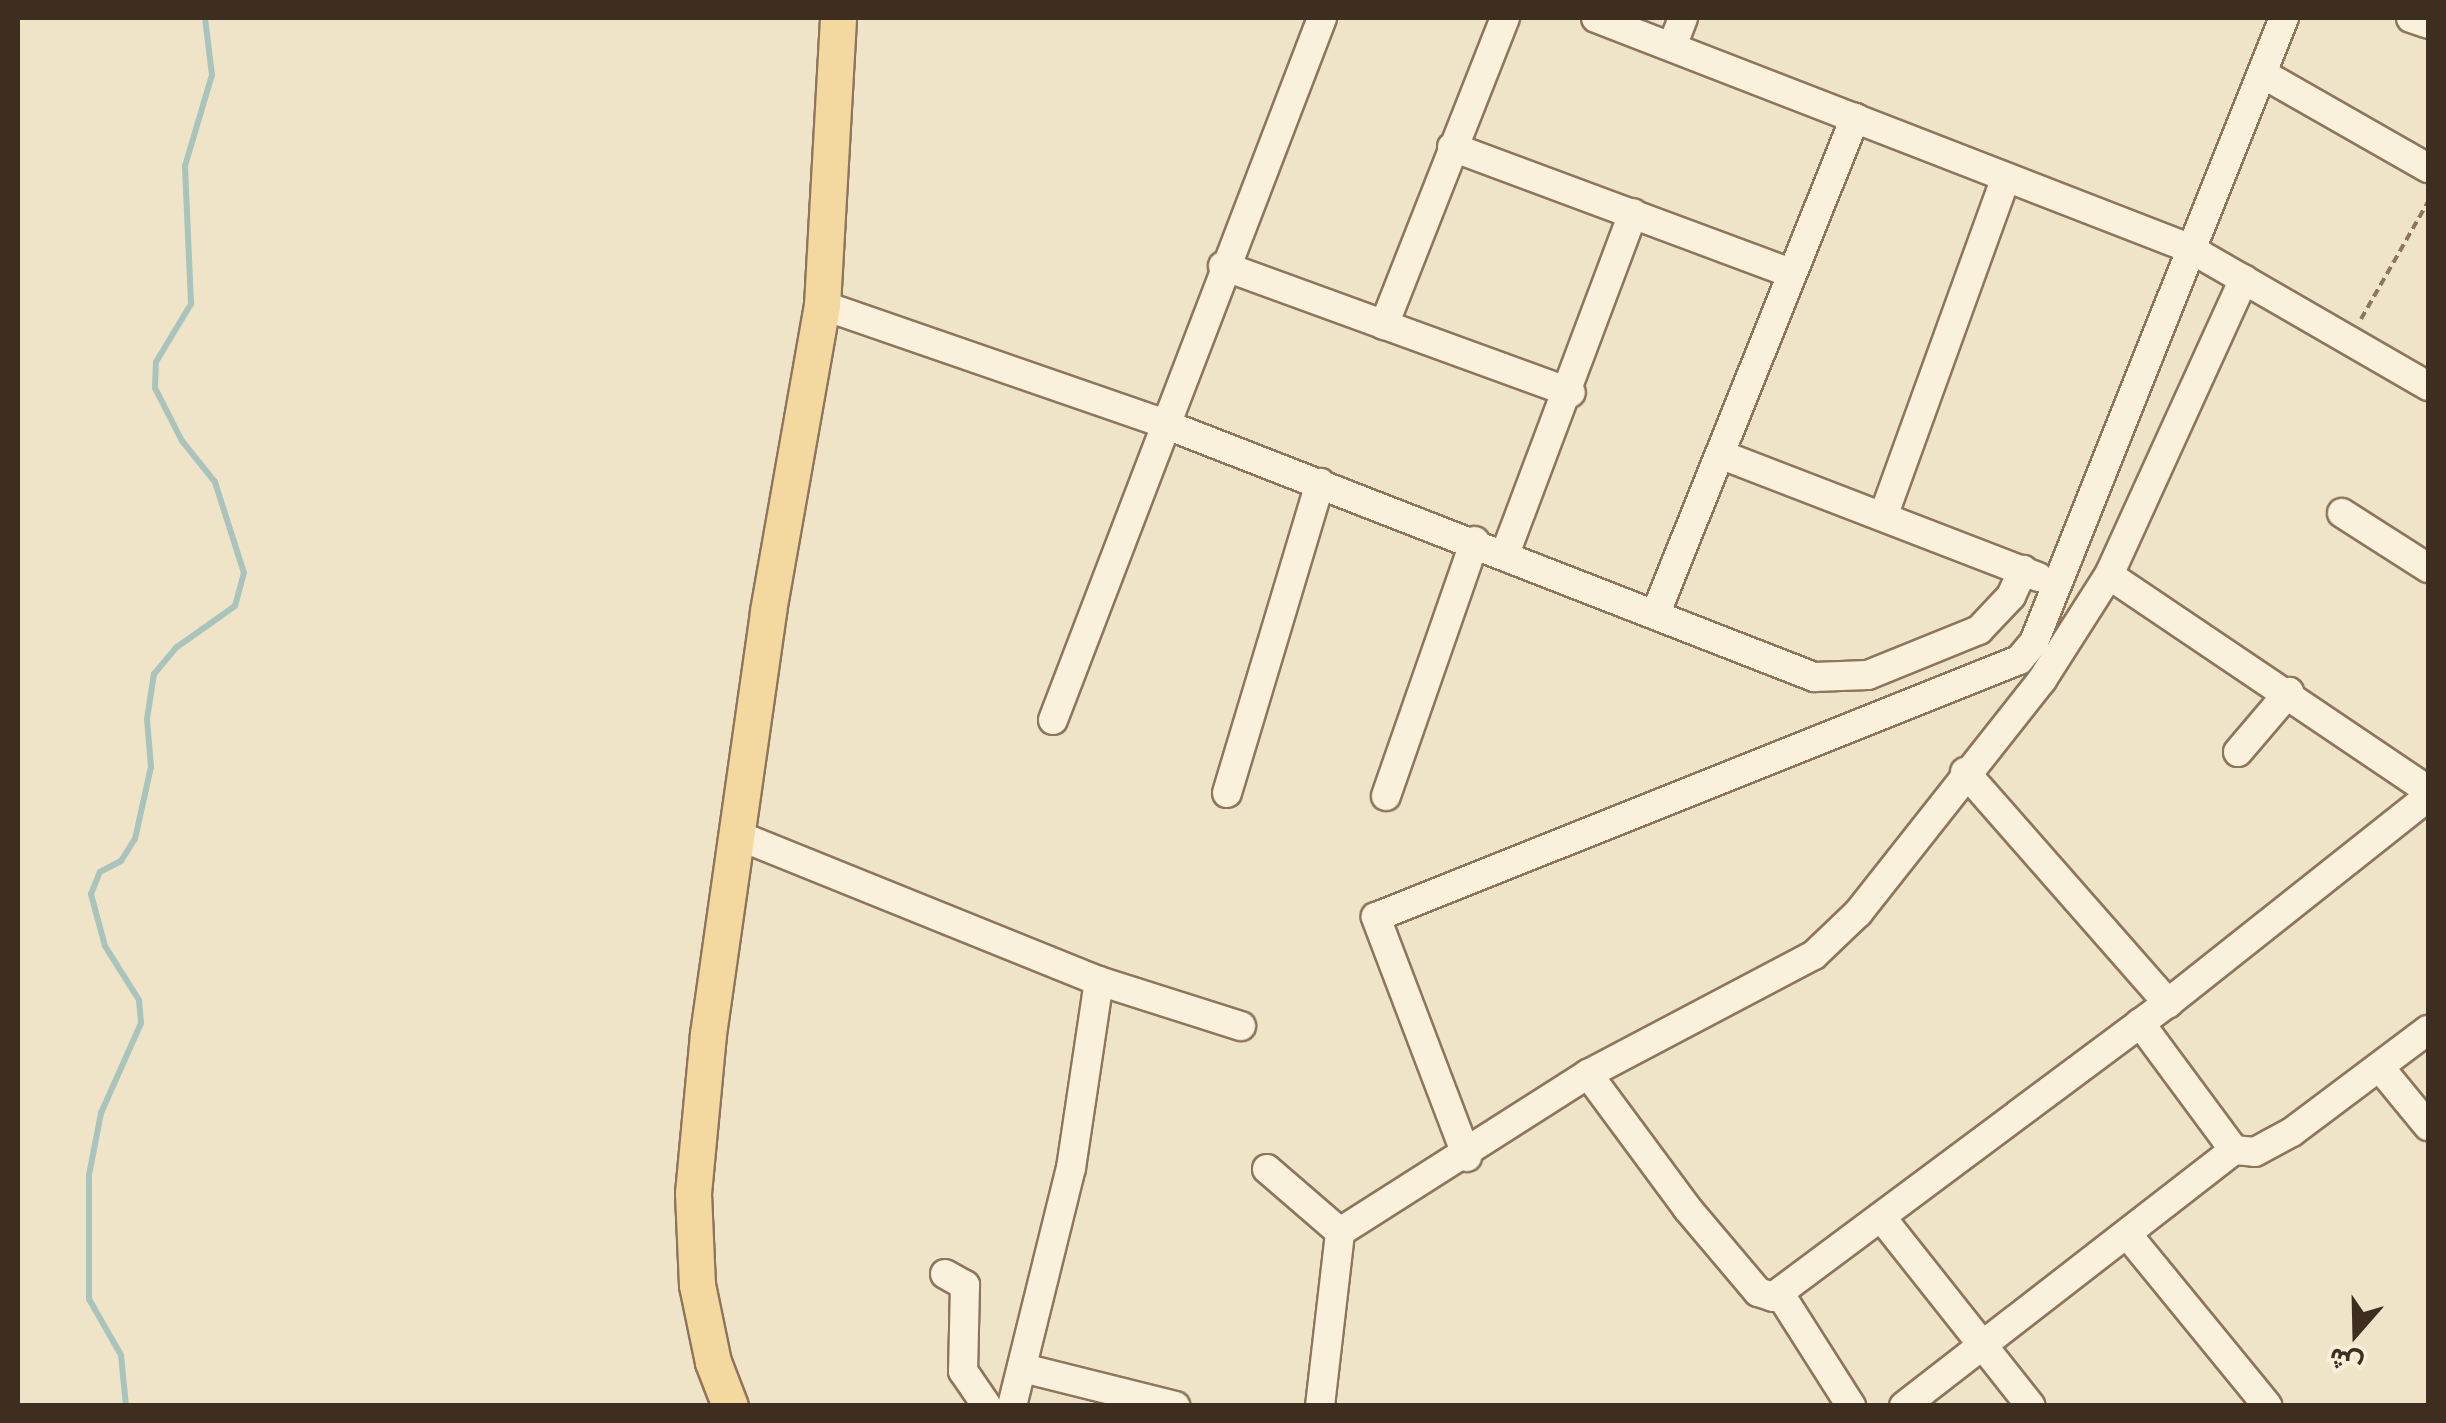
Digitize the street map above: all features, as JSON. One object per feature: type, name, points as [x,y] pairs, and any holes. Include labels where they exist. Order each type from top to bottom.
[{"type":"main road","points":[[730,1406],[713,1362],[696,1284],[693,1193],[768,611],[822,304],[838,18]]},
{"type":"street","points":[[1053,720],[1162,423],[1322,18]]},
{"type":"street","points":[[1384,325],[1505,18]]},
{"type":"street","points":[[1596,18],[1678,30],[1855,118],[2190,248],[2428,386]]},
{"type":"street","points":[[1467,1156],[1376,917],[1994,675],[2034,642],[2054,583],[2284,18]]},
{"type":"street","points":[[2411,18],[2428,24]]},
{"type":"street","points":[[2263,74],[2428,168]]},
{"type":"street","points":[[1654,615],[1722,454],[1788,272],[1855,118]]},
{"type":"street","points":[[1452,147],[1788,272]]},
{"type":"street","points":[[1884,514],[2006,177]]},
{"type":"street","points":[[1504,554],[1571,393],[1634,213]]},
{"type":"street","points":[[1223,266],[1571,393]]},
{"type":"street","points":[[1340,1232],[1467,1156],[1588,1074],[1837,937],[2042,680],[2109,575],[2244,279]]},
{"type":"street","points":[[822,304],[1162,423],[1475,541],[1774,664],[1840,679],[1868,675],[1979,630],[2012,596],[2022,570]]},
{"type":"street","points":[[1722,454],[2054,583]]},
{"type":"street","points":[[1227,793],[1320,483]]},
{"type":"street","points":[[2342,514],[2428,568]]},
{"type":"street","points":[[1386,796],[1475,541]]},
{"type":"street","points":[[1588,1074],[1758,1292],[1780,1294],[2168,1003],[2428,794],[2289,692],[2109,575]]},
{"type":"street","points":[[2238,752],[2289,692]]},
{"type":"street","points":[[1965,772],[2168,1003]]},
{"type":"street","points":[[737,835],[1100,980],[1241,1026]]},
{"type":"street","points":[[1012,1406],[1071,1168],[1100,980]]},
{"type":"street","points":[[2140,1024],[2234,1150]]},
{"type":"street","points":[[1904,1406],[2234,1150],[2256,1152],[2292,1132],[2428,1030]]},
{"type":"street","points":[[2381,1069],[2428,1126]]},
{"type":"street","points":[[1267,1169],[1340,1232]]},
{"type":"street","points":[[1880,1217],[1986,1344],[2031,1406]]},
{"type":"street","points":[[1320,1406],[1340,1232]]},
{"type":"street","points":[[2127,1234],[2268,1406]]},
{"type":"street","points":[[945,1274],[965,1285],[970,1303],[963,1371],[987,1406]]},
{"type":"street","points":[[1780,1294],[1851,1406]]},
{"type":"street","points":[[1022,1368],[1175,1406]]},
{"type":"path","points":[[2349,340],[2428,202]]},
{"type":"waterway","points":[[126,1406],[121,1355],[89,1299],[89,1175],[101,1113],[141,1023],[139,1000],[105,946],[91,894],[100,872],[121,861],[135,839],[151,767],[147,719],[154,674],[177,647],[235,606],[244,573],[215,482],[182,441],[155,388],[156,362],[191,304],[185,166],[212,75],[205,18]]}]
